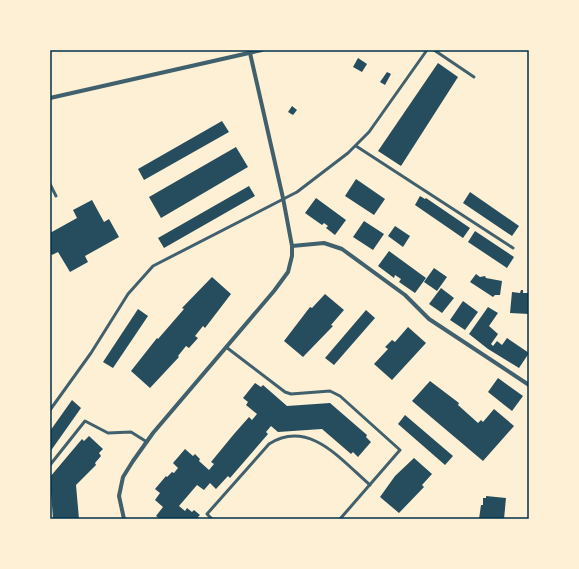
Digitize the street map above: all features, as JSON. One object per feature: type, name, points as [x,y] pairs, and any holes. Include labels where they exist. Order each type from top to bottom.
[{"type":"street","points":[[50,98],[262,50]]},
{"type":"street","points":[[124,519],[119,496],[123,477],[147,442],[284,279],[290,264],[292,246],[283,198],[250,53]]},
{"type":"street","points":[[292,246],[324,243],[335,245],[342,249],[405,295],[429,318],[529,385]]},
{"type":"lane","points":[[50,410],[91,353],[128,294],[153,266],[297,192],[356,146],[369,132],[427,50]]},
{"type":"lane","points":[[434,50],[474,77]]},
{"type":"lane","points":[[356,146],[513,248]]},
{"type":"lane","points":[[50,184],[56,196]]},
{"type":"lane","points":[[226,348],[285,392],[291,394],[330,391],[340,396],[400,450],[340,519]]},
{"type":"lane","points":[[50,466],[85,421],[108,433],[131,432],[147,442]]},
{"type":"lane","points":[[212,519],[207,514],[269,444],[278,438],[305,436],[317,440],[370,485]]},
{"type":"building","points":[[358,58],[367,64],[362,72],[353,67]]},
{"type":"building","points":[[438,63],[458,77],[401,166],[378,151]]},
{"type":"building","points":[[387,72],[391,74],[385,85],[380,82]]},
{"type":"building","points":[[292,106],[297,110],[293,115],[288,112]]},
{"type":"building","points":[[222,121],[229,132],[144,180],[138,169]]},
{"type":"building","points":[[236,147],[248,167],[161,218],[149,197]]},
{"type":"building","points":[[356,179],[385,199],[374,215],[345,196]]},
{"type":"building","points":[[249,186],[255,196],[164,248],[158,238]]},
{"type":"building","points":[[470,192],[519,226],[512,236],[463,203]]},
{"type":"building","points":[[420,196],[425,199],[426,198],[470,228],[463,238],[415,205]]},
{"type":"building","points":[[316,198],[346,220],[335,235],[326,228],[328,226],[324,223],[322,225],[305,213]]},
{"type":"building","points":[[92,200],[104,222],[109,219],[119,237],[85,256],[88,262],[70,272],[58,252],[52,255],[50,252],[50,233],[77,218],[73,210]]},
{"type":"building","points":[[364,221],[384,234],[373,250],[353,237]]},
{"type":"building","points":[[395,226],[410,236],[403,247],[388,236]]},
{"type":"building","points":[[475,231],[514,257],[507,268],[468,242]]},
{"type":"building","points":[[389,251],[426,278],[415,293],[399,282],[401,279],[395,275],[394,278],[378,266]]},
{"type":"building","points":[[434,268],[447,277],[437,291],[424,282]]},
{"type":"building","points":[[476,274],[480,277],[485,276],[486,278],[502,281],[500,295],[495,295],[493,297],[470,282]]},
{"type":"building","points":[[212,277],[231,294],[205,328],[203,326],[195,336],[198,338],[189,348],[186,346],[178,356],[179,357],[150,388],[131,371],[157,338],[158,339],[184,309],[182,308]]},
{"type":"building","points":[[441,288],[454,298],[442,313],[429,304]]},
{"type":"building","points":[[521,290],[523,290],[523,293],[529,293],[529,314],[510,313],[512,292],[520,293]]},
{"type":"building","points":[[325,294],[344,310],[331,325],[333,326],[303,357],[284,341],[310,307],[312,308]]},
{"type":"building","points":[[463,301],[478,312],[465,330],[450,320]]},
{"type":"building","points":[[488,307],[498,313],[489,326],[498,334],[491,344],[493,346],[497,341],[502,345],[507,338],[529,353],[519,368],[488,349],[469,334]]},
{"type":"building","points":[[138,309],[148,316],[113,368],[103,362]]},
{"type":"building","points":[[366,310],[375,318],[334,365],[325,358]]},
{"type":"building","points":[[408,327],[426,343],[392,380],[374,364],[388,349],[385,347],[392,340],[395,342]]},
{"type":"building","points":[[498,378],[523,396],[512,411],[488,392]]},
{"type":"building","points":[[430,381],[459,403],[458,405],[478,423],[481,420],[483,422],[494,409],[514,426],[483,461],[412,401]]},
{"type":"building","points":[[255,383],[261,387],[263,385],[287,406],[330,403],[367,435],[366,437],[371,442],[358,457],[353,452],[351,454],[322,429],[278,432],[271,426],[266,432],[268,434],[230,478],[228,476],[216,489],[210,483],[204,490],[197,485],[179,506],[185,511],[187,508],[192,512],[194,510],[200,515],[198,517],[200,519],[160,519],[156,516],[163,507],[155,500],[160,493],[155,489],[166,476],[167,477],[172,472],[174,473],[178,468],[173,463],[185,449],[193,456],[195,454],[200,459],[199,461],[209,470],[214,464],[211,462],[234,434],[249,417],[252,420],[257,414],[246,405],[248,402],[243,398]]},
{"type":"building","points":[[72,400],[81,408],[50,452],[50,431]]},
{"type":"building","points":[[405,415],[453,456],[445,465],[398,424]]},
{"type":"building","points":[[89,436],[103,449],[99,453],[101,456],[95,463],[96,465],[76,485],[79,519],[53,519],[50,477],[82,439],[84,441]]},
{"type":"building","points":[[414,458],[432,474],[422,485],[424,487],[399,513],[380,497],[395,476]]},
{"type":"building","points":[[486,496],[506,498],[504,519],[479,519],[481,505],[483,505],[483,498],[486,498]]}]
